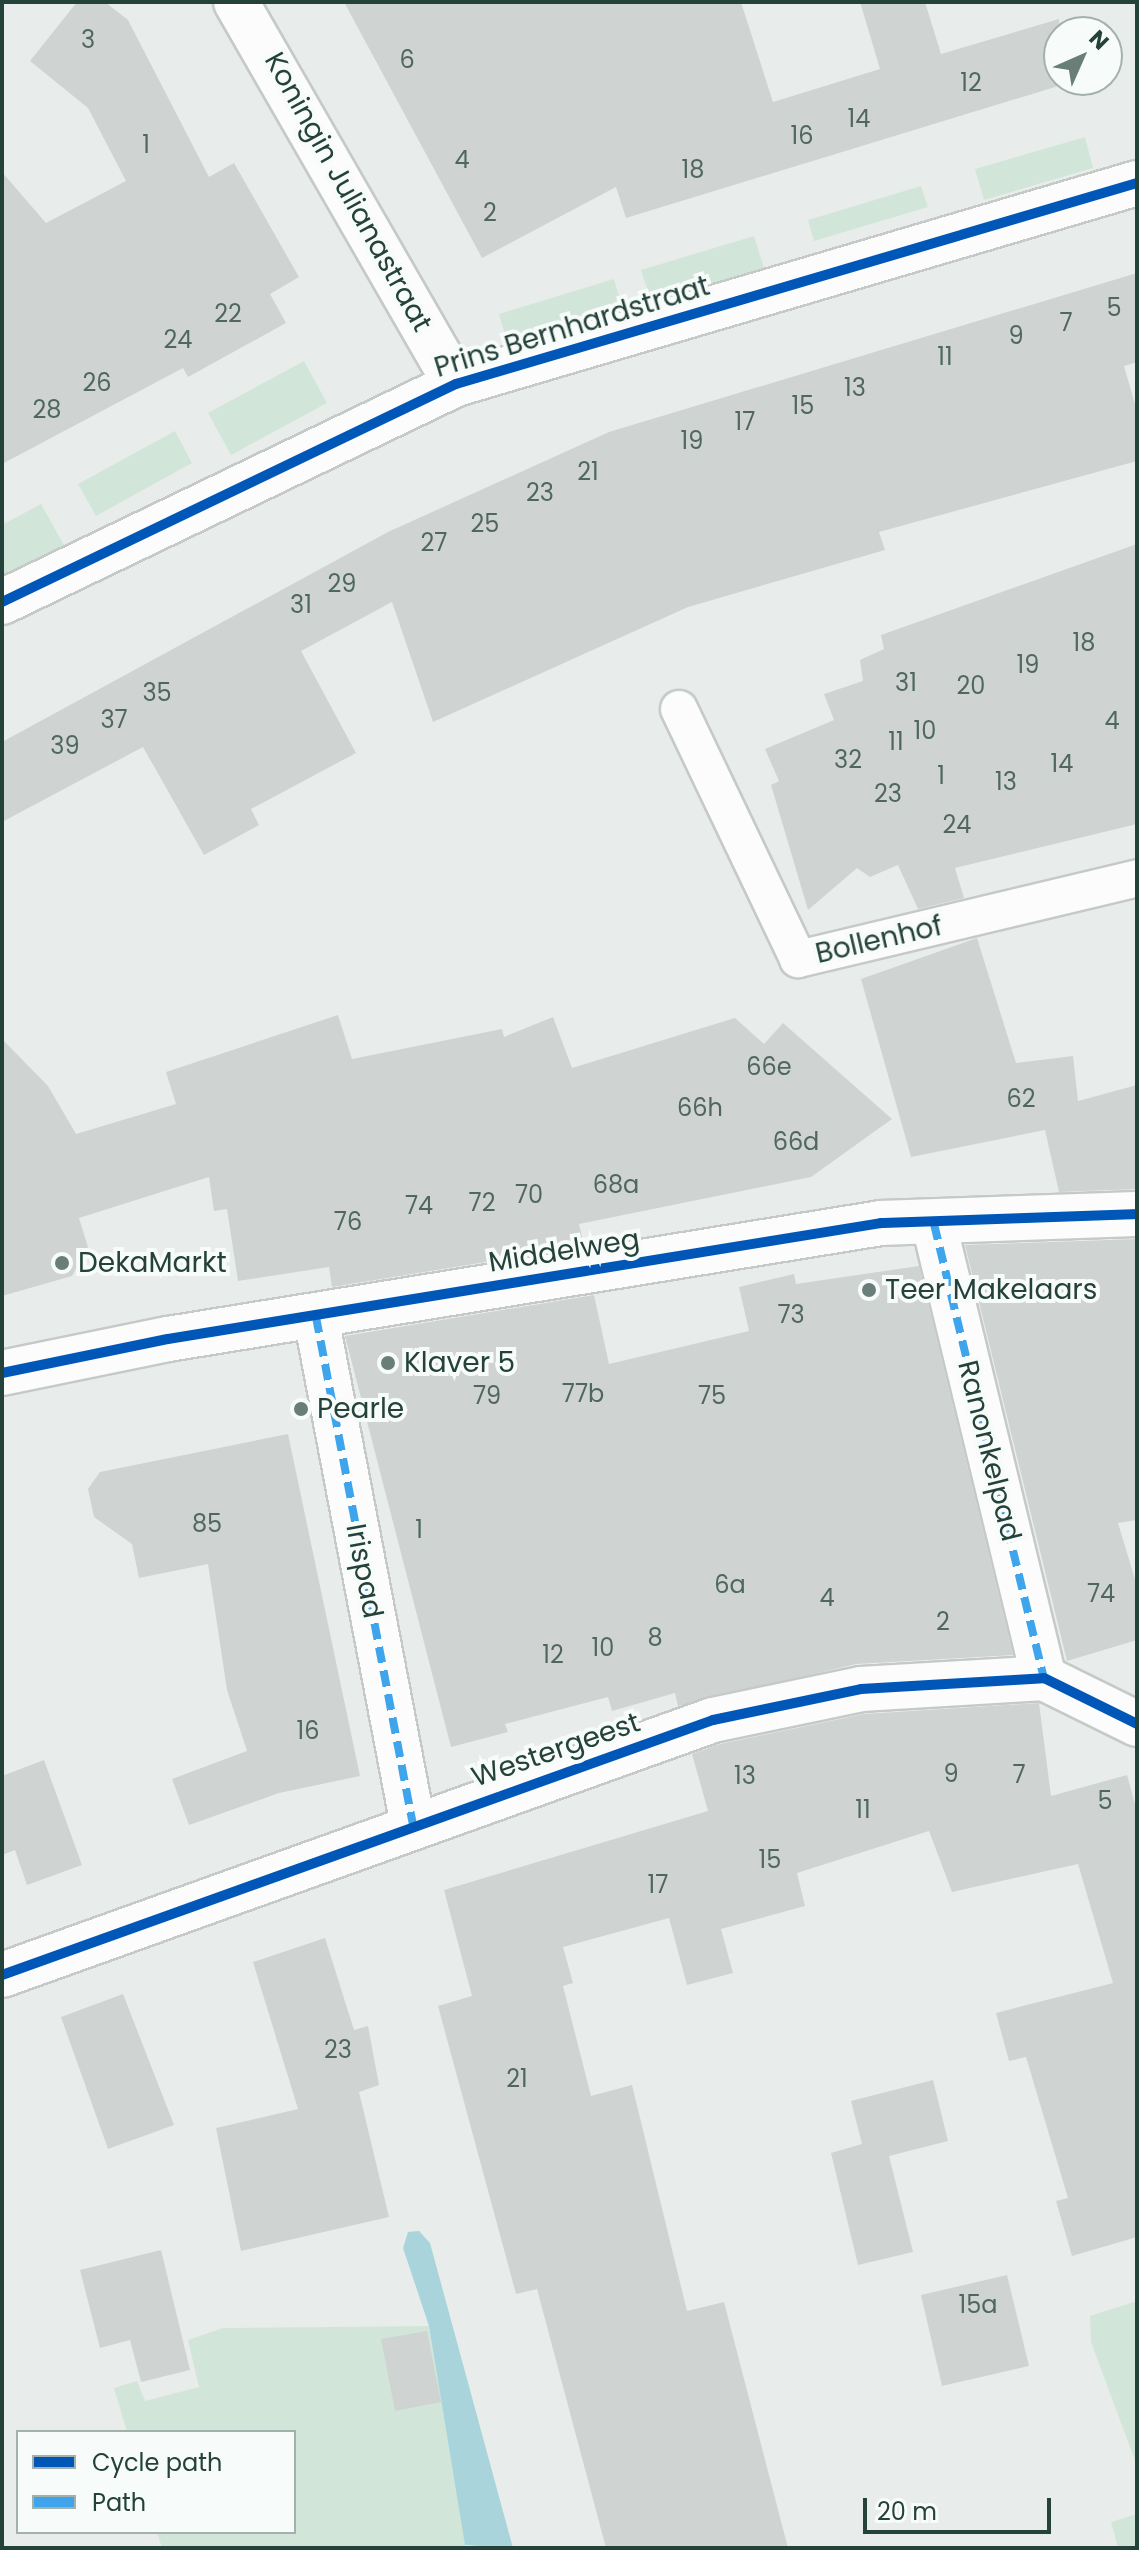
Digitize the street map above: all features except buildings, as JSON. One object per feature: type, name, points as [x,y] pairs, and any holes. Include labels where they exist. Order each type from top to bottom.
[{"type":"street","name":"Koningin Julianastraat","points":[[236,2],[456,384]]},
{"type":"street","name":"Prins Bernhardstraat","points":[[2,602],[456,384],[1137,183]]},
{"type":"street","name":"Middelweg","points":[[2,1373],[881,1223],[934,1224],[1137,1214]]},
{"type":"street","name":"Ranonkelpad","points":[[934,1224],[1044,1678]]},
{"type":"street","name":"Irispad","points":[[316,1317],[413,1825]]},
{"type":"street","name":"Westergeest","points":[[2,1975],[413,1825],[713,1720],[861,1689],[1044,1678],[1137,1724]]},
{"type":"lane","name":"Bollenhof","points":[[679,709],[798,959],[1137,878]]},
{"type":"green space","points":[[1085,137],[1093,168],[984,200],[975,169]]},
{"type":"green space","points":[[921,186],[928,207],[814,241],[808,220]]},
{"type":"green space","points":[[754,236],[764,268],[651,301],[641,270]]},
{"type":"green space","points":[[614,279],[623,310],[508,345],[499,314]]},
{"type":"green space","points":[[304,361],[327,403],[231,455],[208,413]]},
{"type":"green space","points":[[175,431],[192,463],[96,516],[78,484]]},
{"type":"green space","points":[[41,504],[64,545],[2,580],[2,525]]},
{"type":"green space","points":[[1137,2301],[1137,2466],[1091,2342],[1090,2316]]},
{"type":"green space","points":[[429,2326],[466,2548],[162,2548],[158,2534],[296,2534],[296,2430],[126,2430],[114,2388],[137,2381],[145,2401],[199,2387],[188,2340],[223,2328]]},
{"type":"green space","points":[[1137,2514],[1137,2548],[1118,2548],[1111,2522]]},
{"type":"water","points":[[419,2231],[430,2243],[513,2548],[465,2545],[429,2326],[403,2248],[408,2232]]},
{"type":"marked path","points":[[934,1224],[1044,1678]]},
{"type":"marked path","points":[[316,1317],[413,1825]]},
{"type":"cycle path","points":[[2,602],[456,384],[1137,183]]},
{"type":"cycle path","points":[[2,1373],[168,1339],[881,1223],[1137,1214]]},
{"type":"cycle path","points":[[2,1975],[713,1720],[861,1689],[1044,1678],[1137,1724]]},
{"type":"place","name":"DekaMarkt","points":[[62,1263]]},
{"type":"place","name":"Teer Makelaars","points":[[869,1290]]},
{"type":"place","name":"Klaver 5","points":[[388,1363]]},
{"type":"place","name":"Pearle","points":[[301,1409]]}]
